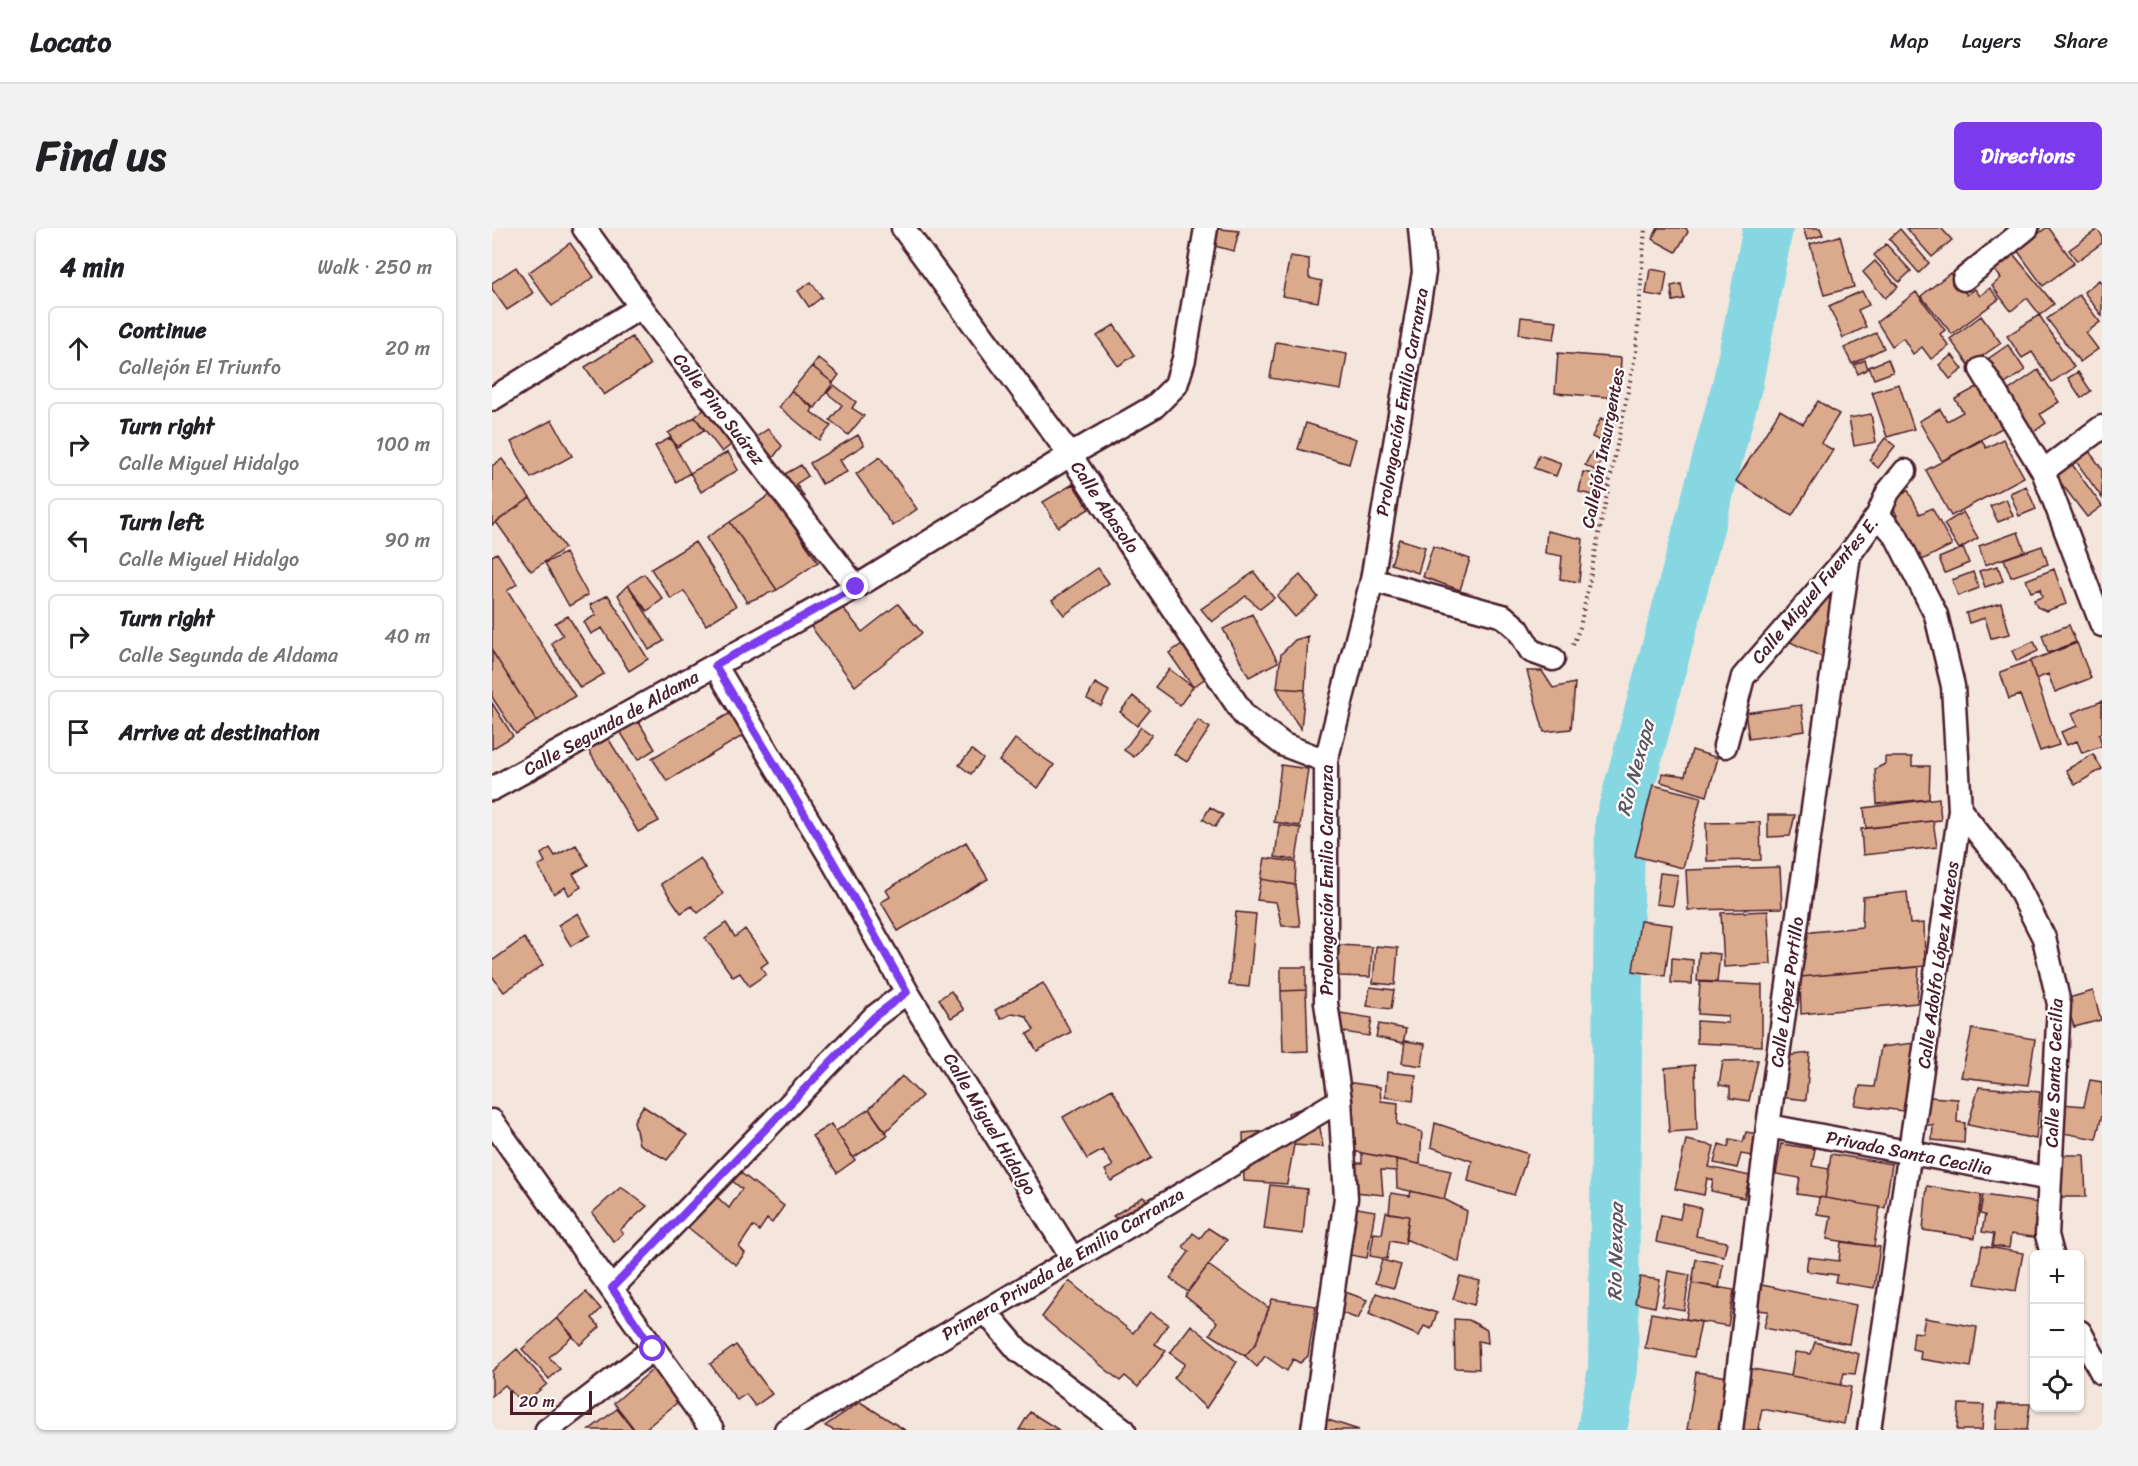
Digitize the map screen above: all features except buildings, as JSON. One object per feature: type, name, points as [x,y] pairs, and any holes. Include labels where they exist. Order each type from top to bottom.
[{"type":"street","name":"Calle Pino Suárez","points":[[584,228],[641,307],[856,587]]},
{"type":"street","name":"Calle Abasolo","points":[[903,228],[1070,455],[1244,715],[1284,745],[1326,761]]},
{"type":"street","points":[[1189,228],[1204,239]]},
{"type":"street","name":"Prolongación Emilio Carranza","points":[[1313,1430],[1346,1198],[1340,1100],[1326,1003],[1326,761],[1372,580],[1424,272],[1420,228]]},
{"type":"street","points":[[1964,279],[2027,228]]},
{"type":"street","name":"Calle Segunda de Aldama","points":[[492,789],[856,587],[1070,455],[1155,406],[1176,385],[1184,359],[1204,239]]},
{"type":"street","points":[[492,399],[641,307]]},
{"type":"street","points":[[1981,369],[2043,471],[2102,625]]},
{"type":"street","points":[[2043,471],[2102,427]]},
{"type":"street","name":"Calle Miguel Fuentes E.","points":[[1725,746],[1743,677],[1849,555],[1878,515],[1888,492],[1905,471]]},
{"type":"street","name":"Calle Adolfo López Mateos","points":[[1869,1430],[1960,810],[1953,686],[1936,615],[1896,536],[1878,515]]},
{"type":"street","name":"Calle López Portillo","points":[[1731,1430],[1768,1126],[1849,555]]},
{"type":"street","points":[[1372,580],[1503,616],[1518,629],[1531,651],[1553,659]]},
{"type":"street","name":"Calle Miguel Hidalgo","points":[[715,665],[831,858],[907,992],[1072,1258]]},
{"type":"street","name":"Calle Santa Cecilia","points":[[1960,810],[2013,878],[2044,938],[2059,1004],[2047,1235],[2051,1250]]},
{"type":"street","points":[[612,1288],[874,1017],[907,992]]},
{"type":"street","name":"Primera Privada de Emilio Carranza","points":[[786,1430],[1340,1100]]},
{"type":"street","points":[[492,1122],[712,1430]]},
{"type":"street","name":"Privada Santa Cecilia","points":[[1768,1126],[2050,1179]]},
{"type":"street","points":[[985,1311],[1018,1350],[1124,1430]]},
{"type":"street","points":[[2084,1341],[2102,1373]]},
{"type":"street","points":[[547,1430],[653,1349]]},
{"type":"path","name":"Callejón Insurgentes","points":[[1553,659],[1571,651],[1580,627],[1636,352],[1646,228]]},
{"type":"waterway","name":"Rio Nexapa","points":[[1602,1430],[1613,1369],[1620,821],[1738,382],[1768,228]]},
{"type":"route","points":[[653,1349],[612,1288],[874,1017],[907,992],[831,858],[715,665],[856,587]]}]
